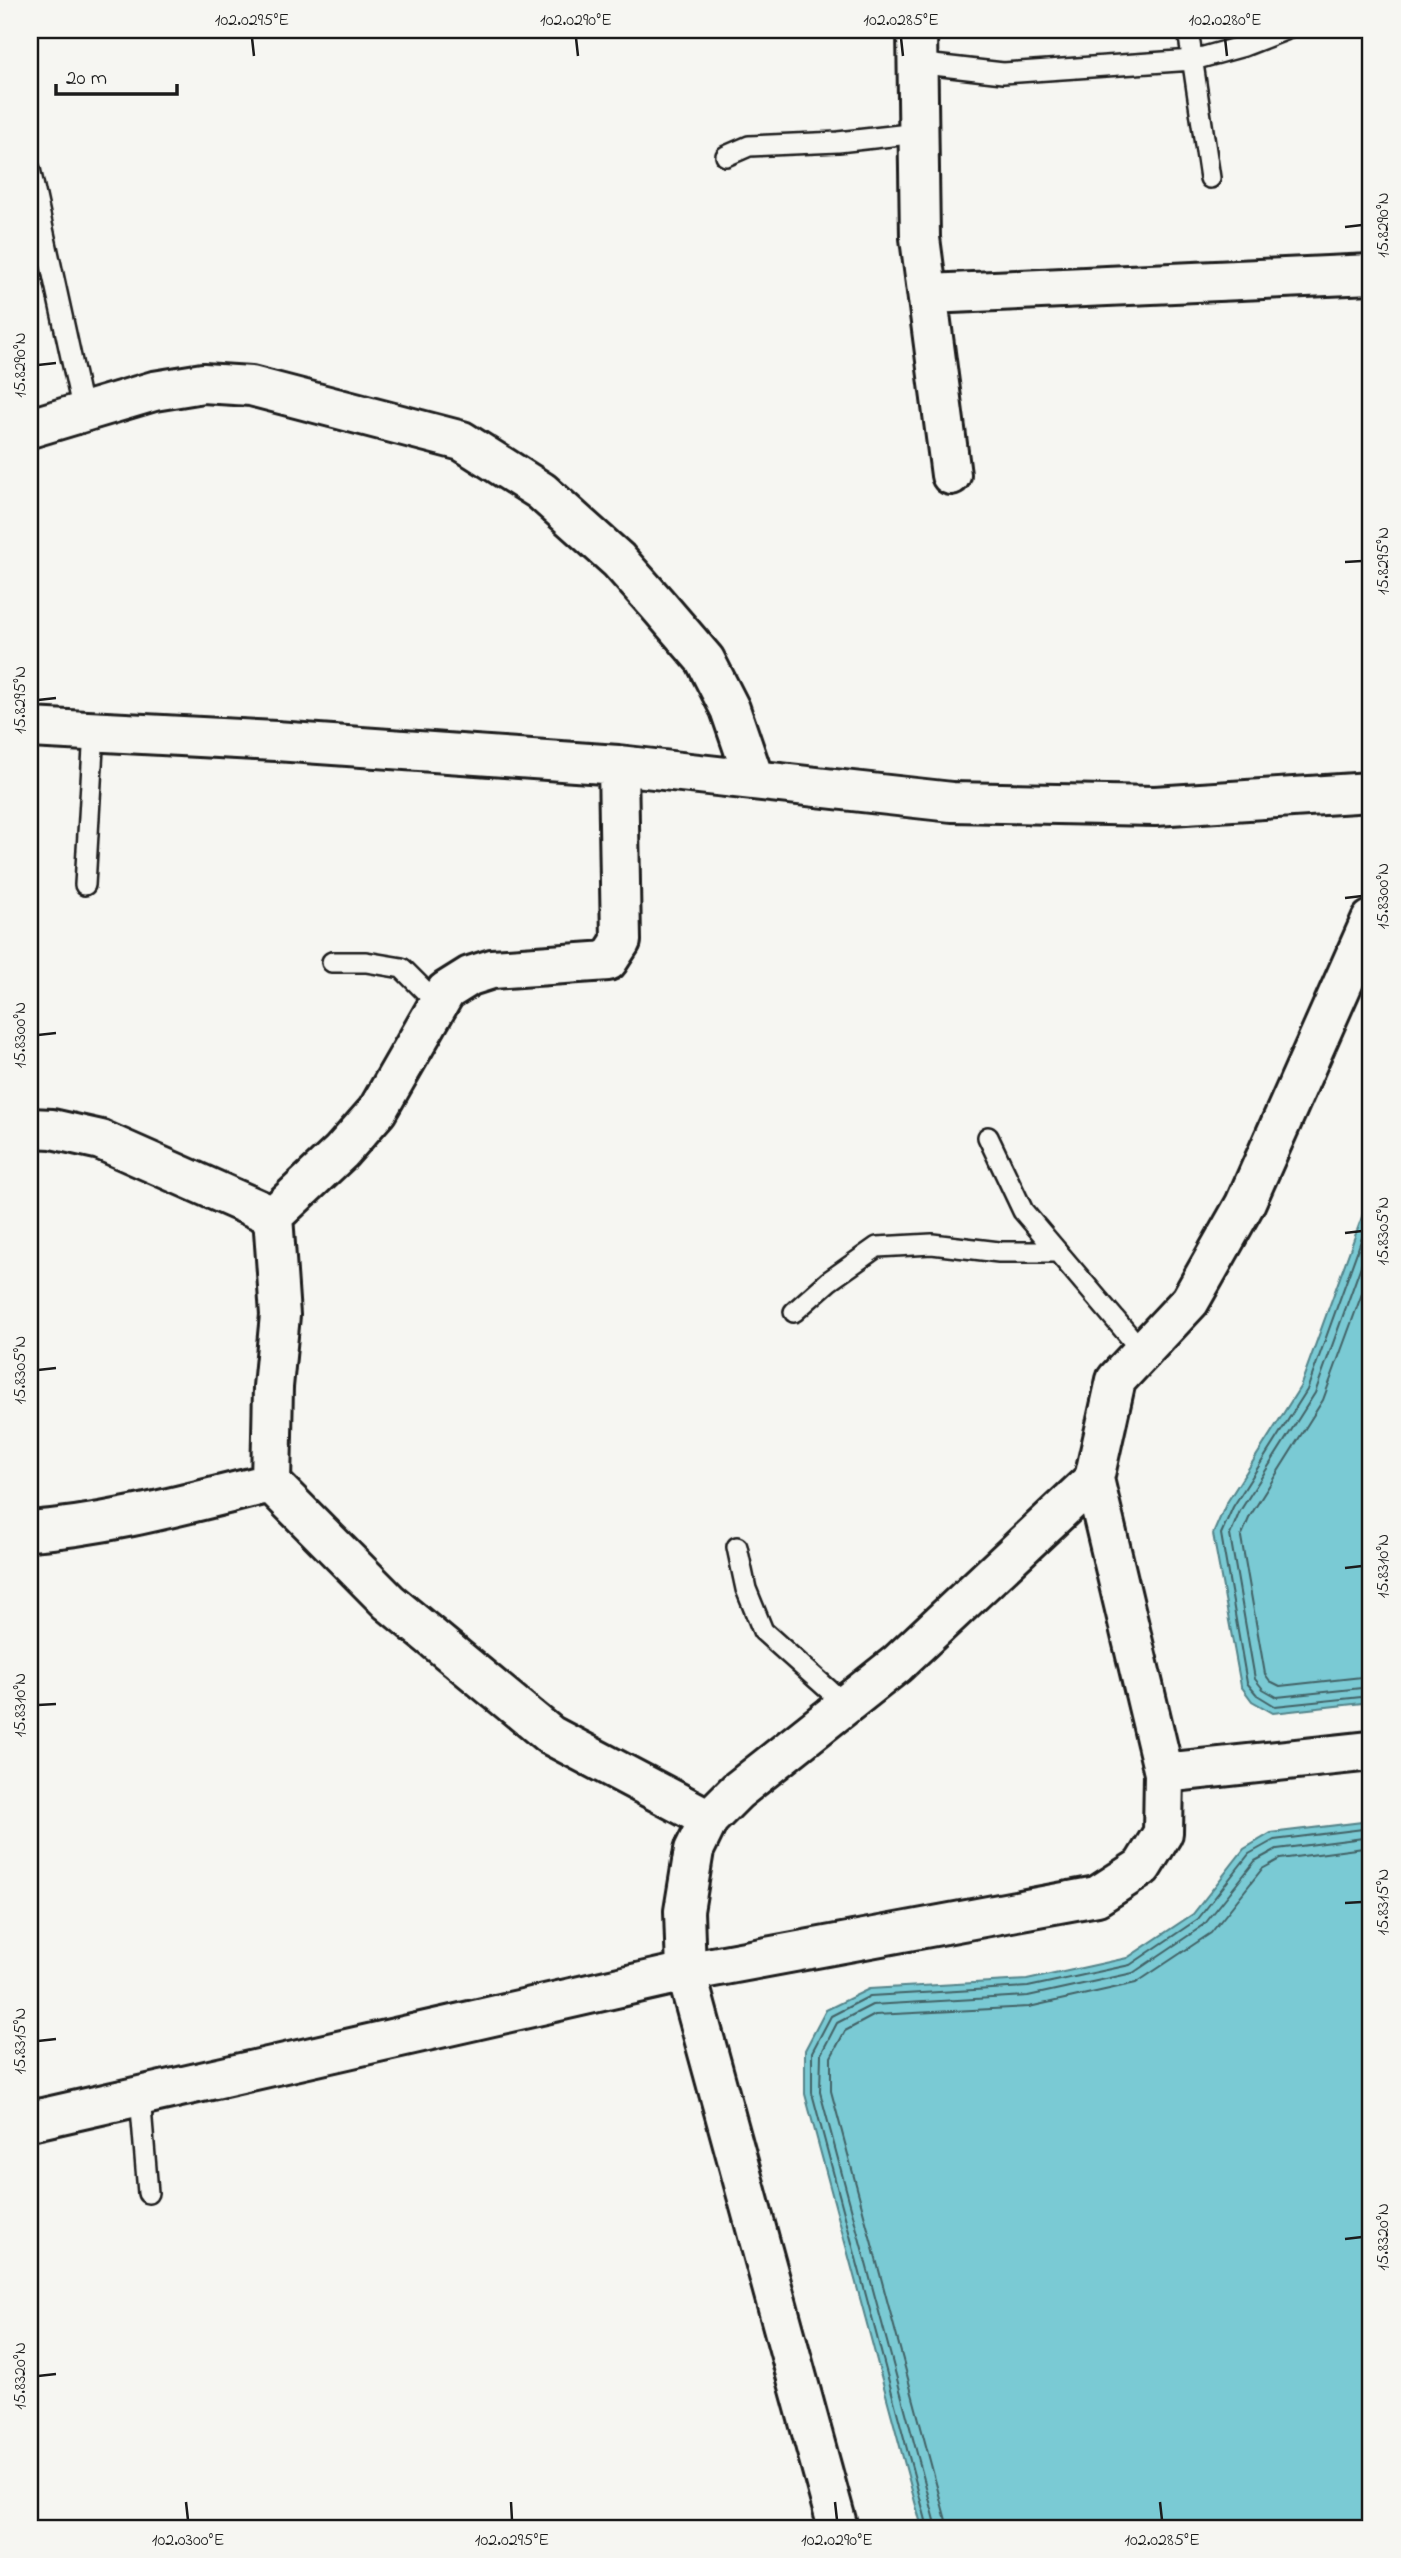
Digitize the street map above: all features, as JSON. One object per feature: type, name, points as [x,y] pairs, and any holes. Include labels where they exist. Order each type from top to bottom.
[{"type":"street","points":[[916,46],[920,238],[951,475]]},
{"type":"street","points":[[929,294],[1371,274]]},
{"type":"street","points":[[30,428],[155,391],[203,383],[251,386],[462,441],[541,491],[618,560],[657,604],[705,660],[730,709],[754,779]]},
{"type":"street","points":[[30,728],[289,741],[618,765],[952,802],[1155,806],[1371,792]]},
{"type":"street","points":[[273,1216],[341,1152],[377,1111],[446,991],[470,976],[492,969],[608,961],[621,941],[618,765]]},
{"type":"street","points":[[30,2122],[686,1972],[1097,1896],[1142,1867],[1163,1833],[1164,1773],[1094,1479],[1116,1380],[1190,1301],[1245,1204],[1371,920]]},
{"type":"street","points":[[30,1128],[52,1129],[101,1140],[273,1216]]},
{"type":"street","points":[[273,1216],[280,1315],[273,1387],[271,1483],[389,1602],[550,1735],[709,1819]]},
{"type":"street","points":[[838,2528],[686,1972],[684,1911],[694,1850],[709,1819],[737,1791],[897,1664],[1094,1479]]},
{"type":"street","points":[[30,1531],[68,1528],[162,1510],[271,1483]]},
{"type":"street","points":[[1164,1773],[1371,1751]]},
{"type":"lane","points":[[1188,30],[1210,178]]},
{"type":"lane","points":[[916,46],[1003,73],[1193,60],[1244,46],[1285,30]]},
{"type":"lane","points":[[726,156],[749,146],[838,142],[918,133]]},
{"type":"lane","points":[[30,169],[83,412]]},
{"type":"lane","points":[[85,885],[94,732]]},
{"type":"lane","points":[[332,962],[366,962],[402,968],[438,1004]]},
{"type":"lane","points":[[988,1137],[1023,1211],[1142,1352]]},
{"type":"lane","points":[[794,1312],[829,1281],[877,1247],[932,1244],[999,1252],[1058,1252]]},
{"type":"lane","points":[[737,1547],[746,1589],[763,1631],[847,1706]]},
{"type":"lane","points":[[140,2096],[149,2193]]},
{"type":"water","points":[[1371,1192],[1371,1702],[1273,1713],[1252,1701],[1241,1686],[1213,1534],[1226,1504],[1300,1387]]},
{"type":"water","points":[[1371,1821],[1371,2528],[922,2528],[805,2094],[805,2050],[826,2010],[869,1989],[1027,1980],[1127,1958],[1193,1914],[1244,1849],[1271,1833]]}]
